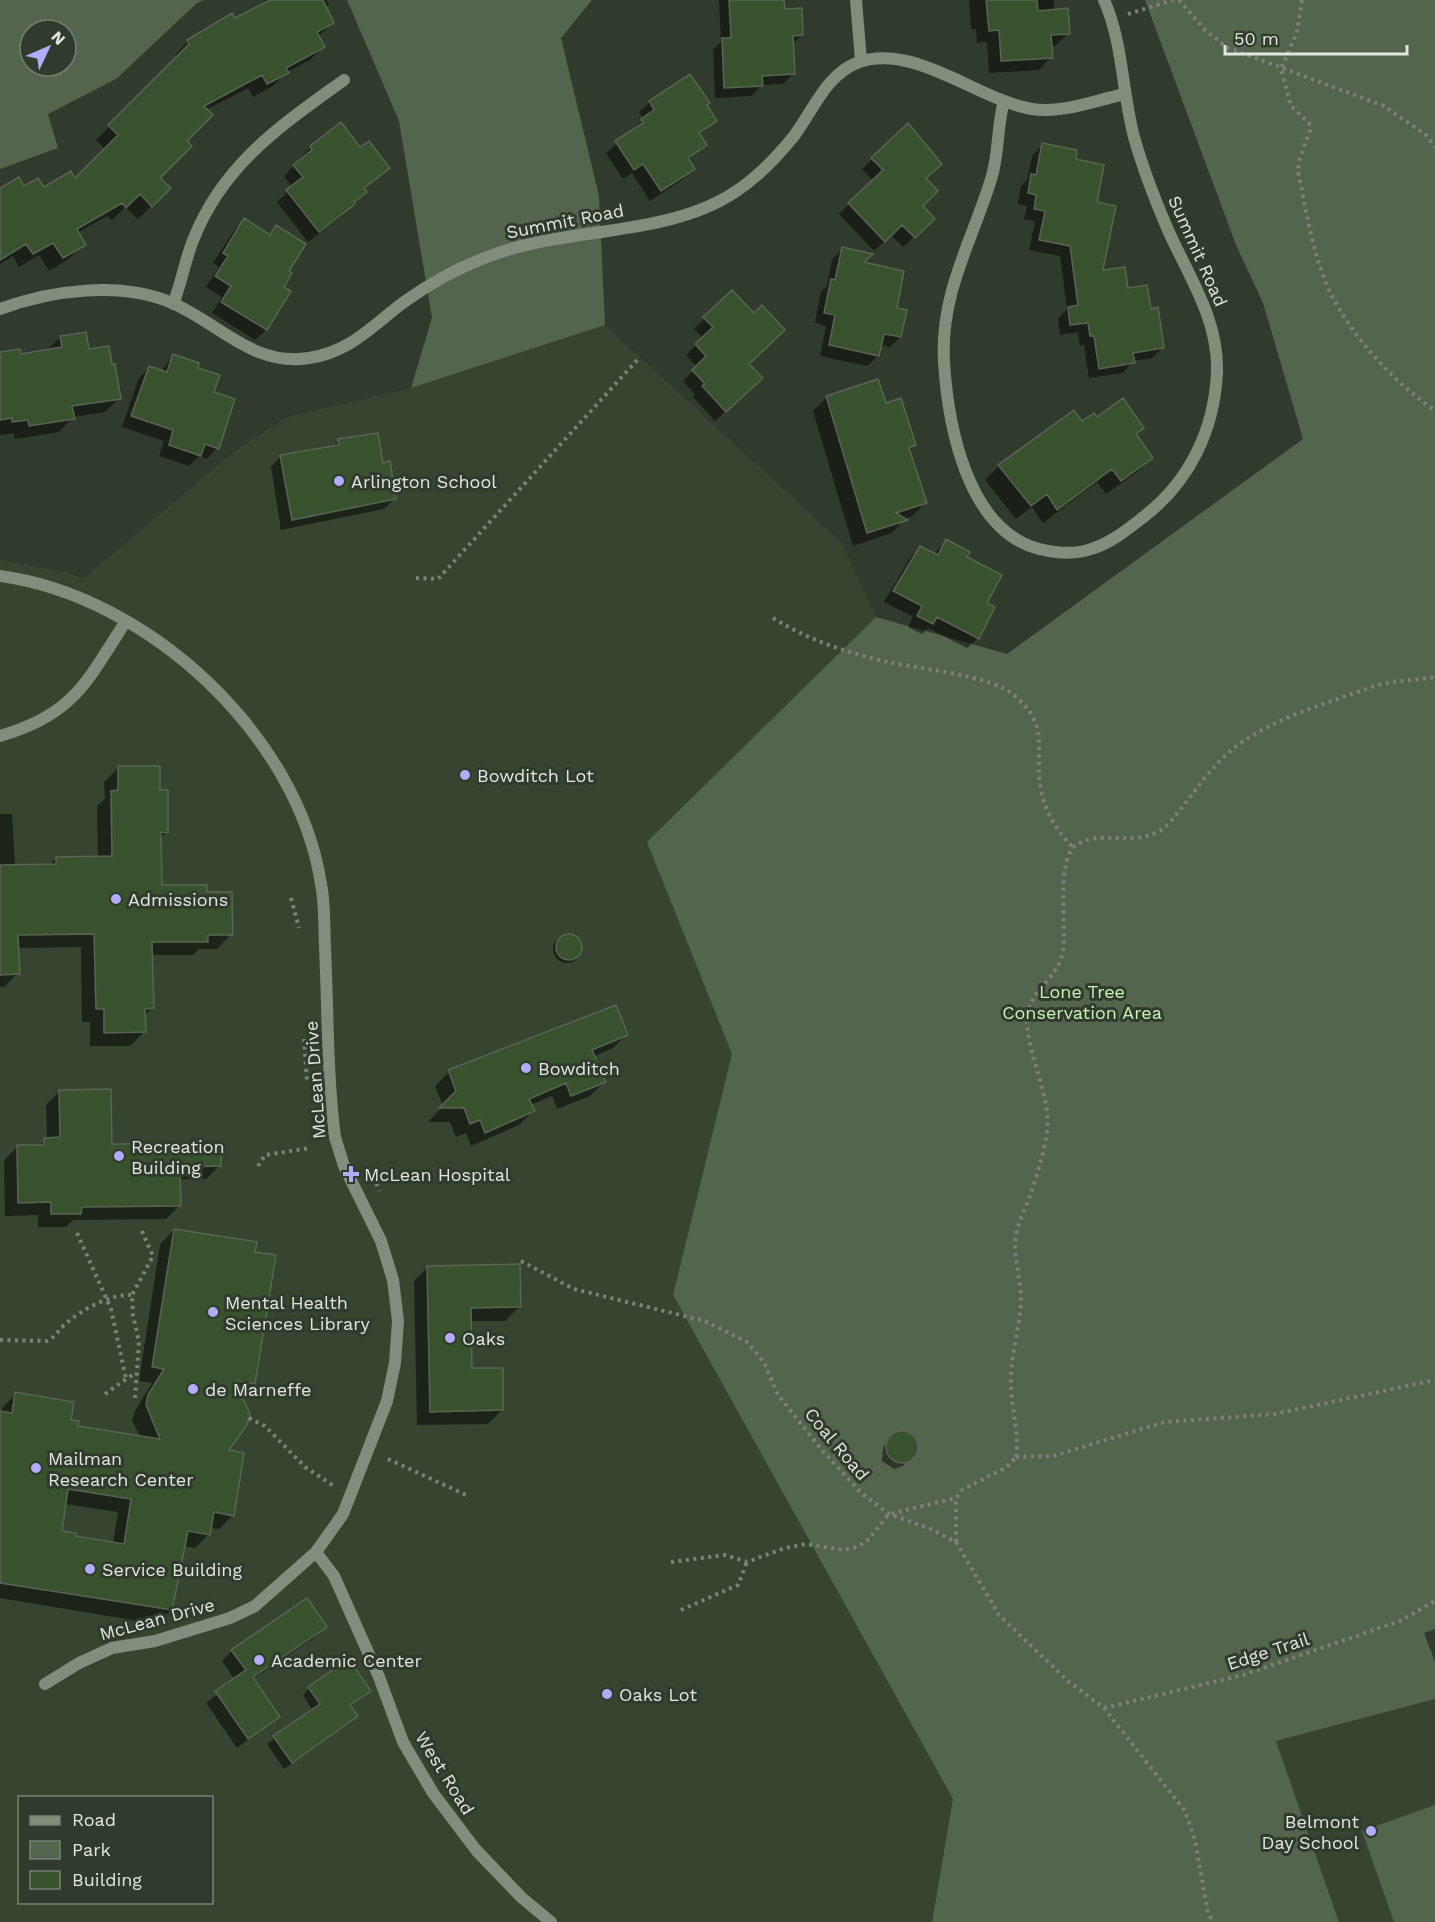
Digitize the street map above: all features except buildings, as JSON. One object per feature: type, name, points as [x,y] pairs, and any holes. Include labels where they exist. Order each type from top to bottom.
[{"type":"street","points":[[856,0],[861,61],[888,59],[917,64],[1004,101],[1036,110],[1050,110],[1125,94]]},
{"type":"street","name":"Summit Road","points":[[1004,101],[991,177],[958,264],[949,300],[944,361],[951,422],[970,480],[987,510],[1007,532],[1032,547],[1062,553],[1079,552],[1106,543],[1121,533],[1156,507],[1178,484],[1203,441],[1217,375],[1215,341],[1205,307],[1159,210],[1139,152],[1125,94],[1113,19],[1104,0]]},
{"type":"street","name":"Summit Road","points":[[0,309],[36,298],[88,291],[146,295],[173,304],[254,352],[278,358],[305,359],[332,354],[356,342],[405,302],[450,275],[488,256],[530,243],[630,226],[687,213],[733,194],[760,173],[784,147],[832,81],[861,61]]},
{"type":"street","points":[[173,304],[199,225],[234,171],[271,133],[344,80]]},
{"type":"street","name":"McLean Drive","points":[[0,576],[53,587],[84,599],[126,621],[176,654],[210,684],[245,722],[268,753],[289,792],[307,832],[318,866],[324,906],[334,1137],[344,1166],[381,1241],[393,1280],[398,1321],[392,1384],[382,1420],[343,1514],[316,1552],[267,1597],[244,1612],[155,1641],[112,1648],[79,1663],[45,1684]]},
{"type":"street","points":[[0,736],[37,723],[74,699],[126,621]]},
{"type":"street","name":"West Road","points":[[316,1552],[334,1576],[379,1677],[403,1742],[433,1793],[476,1850],[521,1897],[551,1922]]},
{"type":"path","points":[[1113,19],[1173,0]]},
{"type":"path","points":[[1179,0],[1205,30],[1226,47],[1384,106],[1426,135],[1435,147]]},
{"type":"path","points":[[1302,0],[1297,32],[1281,69],[1291,106],[1309,123],[1310,130],[1299,161],[1298,172],[1317,253],[1332,296],[1380,365],[1435,411]]},
{"type":"path","points":[[417,578],[438,579],[640,357]]},
{"type":"path","points":[[773,618],[801,636],[886,662],[993,683],[1015,695],[1031,714],[1041,742],[1040,784],[1046,810],[1058,831],[1073,848]]},
{"type":"path","points":[[1213,1922],[1208,1913],[1195,1840],[1185,1811],[1104,1708],[1069,1682],[999,1616],[956,1542],[956,1498],[962,1490],[1007,1467],[1016,1457],[1018,1442],[1011,1385],[1013,1343],[1021,1295],[1015,1245],[1018,1227],[1032,1190],[1047,1132],[1046,1098],[1027,1020],[1029,1005],[1060,964],[1064,949],[1065,871],[1073,848],[1084,842],[1100,839],[1132,840],[1149,836],[1165,827],[1201,781],[1237,746],[1284,718],[1381,684],[1435,677]]},
{"type":"path","points":[[291,898],[299,928]]},
{"type":"path","points":[[303,1039],[307,1081]]},
{"type":"path","points":[[258,1166],[265,1155],[310,1148]]},
{"type":"path","points":[[372,1169],[381,1196]]},
{"type":"path","points":[[135,1398],[139,1342],[133,1315],[132,1296],[153,1256],[141,1230]]},
{"type":"path","points":[[77,1233],[108,1299],[126,1379]]},
{"type":"path","name":"Coal Road","points":[[521,1261],[573,1289],[705,1321],[747,1342],[764,1362],[778,1395],[821,1449],[861,1493],[889,1514],[931,1529],[956,1542]]},
{"type":"path","points":[[0,1340],[47,1341],[84,1311],[108,1299],[132,1296]]},
{"type":"path","points":[[105,1394],[136,1373]]},
{"type":"path","points":[[1016,1457],[1064,1453],[1165,1422],[1275,1414],[1435,1380]]},
{"type":"path","points":[[249,1418],[265,1426],[305,1467],[334,1486]]},
{"type":"path","points":[[387,1459],[466,1495]]},
{"type":"path","points":[[671,1562],[725,1555],[747,1562],[785,1548],[806,1544],[844,1550],[857,1547],[868,1540],[889,1514],[956,1498]]},
{"type":"path","points":[[681,1610],[738,1585],[747,1562]]},
{"type":"path","name":"Edge Trail","points":[[1104,1708],[1243,1675],[1400,1622],[1435,1601]]},
{"type":"shaded area","name":"McLean Hospital","points":[[605,325],[841,542],[876,617],[648,843],[732,1054],[673,1295],[953,1799],[932,1922],[0,1922],[0,560],[69,573],[83,579],[236,450],[287,417],[411,388]]},
{"type":"shaded area","name":"Belmont Day School","points":[[1435,1699],[1435,1922],[1339,1922],[1276,1741]]},
{"type":"green space","points":[[0,0],[204,0],[197,3],[116,79],[48,114],[58,148],[0,169]]},
{"type":"green space","points":[[347,0],[592,0],[561,38],[599,196],[605,325],[411,388],[432,318],[399,121]]},
{"type":"green space","name":"Lone Tree Conservation Area","points":[[1145,0],[1435,0],[1435,1629],[1424,1633],[1435,1662],[1435,1699],[1276,1741],[1339,1922],[932,1922],[953,1799],[673,1295],[732,1054],[647,842],[876,617],[1007,654],[1303,439],[1263,303],[1236,245]]},
{"type":"green space","points":[[1435,1805],[1435,1922],[1394,1922],[1362,1831]]},
{"type":"place","name":"Arlington School","points":[[339,481]]},
{"type":"place","name":"Bowditch Lot","points":[[465,775]]},
{"type":"place","name":"Admissions","points":[[116,899]]},
{"type":"place","name":"Bowditch","points":[[526,1068]]},
{"type":"place","name":"Recreation Building","points":[[119,1156]]},
{"type":"place","name":"McLean Hospital","points":[[351,1174]]},
{"type":"place","name":"Mental Health Sciences Library","points":[[213,1312]]},
{"type":"place","name":"Oaks","points":[[450,1338]]},
{"type":"place","name":"de Marneffe","points":[[193,1389]]},
{"type":"place","name":"Mailman Research Center","points":[[36,1468]]},
{"type":"place","name":"Service Building","points":[[90,1569]]},
{"type":"place","name":"Academic Center","points":[[259,1660]]},
{"type":"place","name":"Oaks Lot","points":[[607,1694]]},
{"type":"place","name":"Belmont Day School","points":[[1371,1831]]}]
